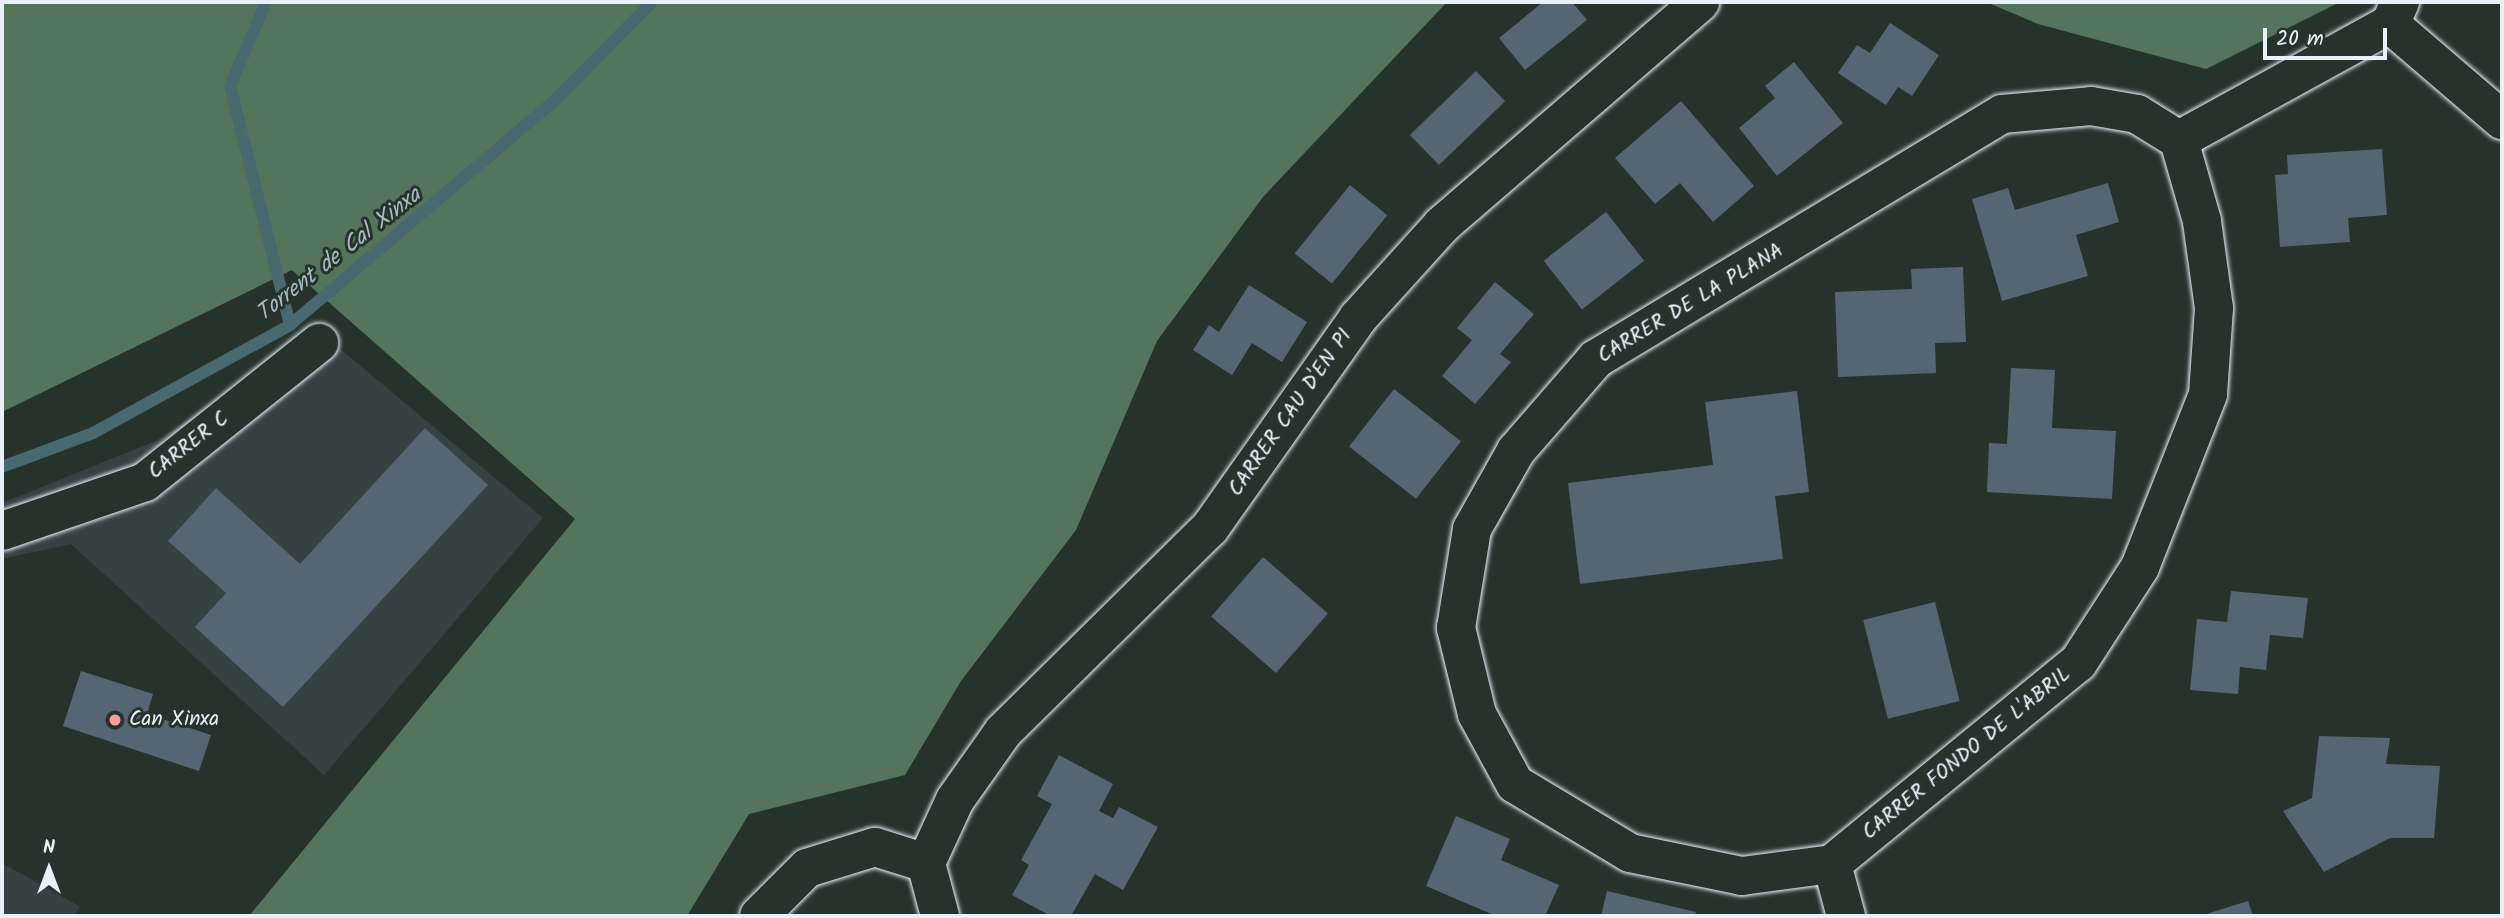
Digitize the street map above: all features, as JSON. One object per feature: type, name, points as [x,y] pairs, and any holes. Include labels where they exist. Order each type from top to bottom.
[{"type":"street","name":"CARRER CAU D'EN PI","points":[[926,863],[955,800],[1003,733],[1210,528],[1358,318],[1441,225],[1700,2]]},
{"type":"street","points":[[2179,140],[2395,13],[2502,120]]},
{"type":"street","name":"CARRER DE LA PLANA","points":[[1832,864],[1742,876],[1630,853],[1515,784],[1478,714],[1456,628],[1472,529],[1516,451],[1595,359],[2002,114],[2091,106],[2137,114],[2179,140]]},
{"type":"street","name":"CARRER FONDO DE L'ABRIL","points":[[1832,864],[2078,663],[2140,567],[2208,394],[2214,308],[2202,221],[2179,140]]},
{"type":"street","name":"CARRER C","points":[[2,531],[145,482],[319,343]]},
{"type":"street","points":[[759,916],[807,868],[842,854],[875,847],[926,863],[940,916]]},
{"type":"street","points":[[1832,864],[1846,916]]},
{"type":"shaded area","points":[[320,332],[543,518],[324,775],[71,544],[2,559],[2,503],[158,440]]},
{"type":"shaded area","points":[[2,863],[79,906],[75,916],[2,916]]},
{"type":"green space","points":[[2,2],[1447,2],[1263,197],[1157,341],[1076,530],[961,681],[905,775],[749,814],[687,916],[249,916],[575,519],[292,270],[2,412]]},
{"type":"green space","points":[[1986,2],[2340,2],[2206,69],[2038,24]]},
{"type":"building","points":[[1543,2],[1572,2],[1587,20],[1525,70],[1499,38]]},
{"type":"building","points":[[1890,23],[1939,55],[1912,96],[1898,87],[1886,105],[1838,73],[1857,45],[1870,53]]},
{"type":"building","points":[[1794,62],[1843,123],[1777,176],[1739,128],[1775,98],[1765,86]]},
{"type":"building","points":[[1476,71],[1505,101],[1439,165],[1410,135]]},
{"type":"building","points":[[1681,101],[1754,186],[1713,222],[1680,183],[1655,204],[1615,158]]},
{"type":"building","points":[[2382,149],[2387,215],[2348,218],[2350,242],[2280,247],[2275,175],[2288,174],[2287,155]]},
{"type":"building","points":[[2108,183],[2119,222],[2076,235],[2088,276],[2002,301],[1972,199],[2008,188],[2015,210]]},
{"type":"building","points":[[1350,185],[1387,215],[1332,284],[1295,253]]},
{"type":"building","points":[[1606,212],[1644,261],[1582,309],[1544,261]]},
{"type":"building","points":[[1963,267],[1966,342],[1935,343],[1936,373],[1838,377],[1835,292],[1912,289],[1911,269]]},
{"type":"building","points":[[1495,282],[1534,314],[1500,354],[1511,362],[1475,404],[1442,376],[1472,340],[1457,328]]},
{"type":"building","points":[[1249,285],[1307,322],[1282,362],[1252,343],[1232,375],[1193,350],[1209,325],[1219,332]]},
{"type":"building","points":[[2011,368],[2055,370],[2052,428],[2116,431],[2112,499],[1987,492],[1989,443],[2007,444]]},
{"type":"building","points":[[1394,389],[1461,441],[1416,499],[1349,447]]},
{"type":"building","points":[[1797,391],[1809,492],[1775,496],[1783,559],[1580,584],[1568,483],[1713,465],[1705,402]]},
{"type":"building","points":[[425,428],[488,485],[283,707],[195,627],[226,593],[168,541],[216,488],[300,564]]},
{"type":"building","points":[[1263,557],[1328,613],[1276,673],[1211,617]]},
{"type":"building","points":[[2231,591],[2308,598],[2303,638],[2270,635],[2266,670],[2240,667],[2238,694],[2190,690],[2197,619],[2227,622]]},
{"type":"building","points":[[1935,602],[1960,701],[1888,719],[1863,620]]},
{"type":"building","name":"Can Xinxa","points":[[81,671],[153,694],[147,714],[211,735],[199,771],[63,726]]},
{"type":"building","points":[[2319,736],[2390,738],[2386,764],[2440,766],[2434,838],[2390,838],[2324,872],[2283,811],[2312,798]]},
{"type":"building","points":[[1059,755],[1113,784],[1099,811],[1113,818],[1119,807],[1158,827],[1123,890],[1095,874],[1071,916],[1051,916],[1012,895],[1029,865],[1021,860],[1052,804],[1037,796]]},
{"type":"building","points":[[1456,816],[1510,839],[1501,860],[1559,885],[1545,916],[1496,916],[1426,886]]},
{"type":"building","points":[[1607,891],[1696,912],[1695,916],[1601,916]]},
{"type":"building","points":[[2248,901],[2253,916],[2200,916]]},
{"type":"waterway","points":[[266,2],[230,86],[290,325]]},
{"type":"waterway","name":"Torrent de Cal Xinxa","points":[[2,467],[93,433],[290,325],[553,102],[652,2]]},
{"type":"place","name":"Can Xinxa","points":[[115,720]]}]
